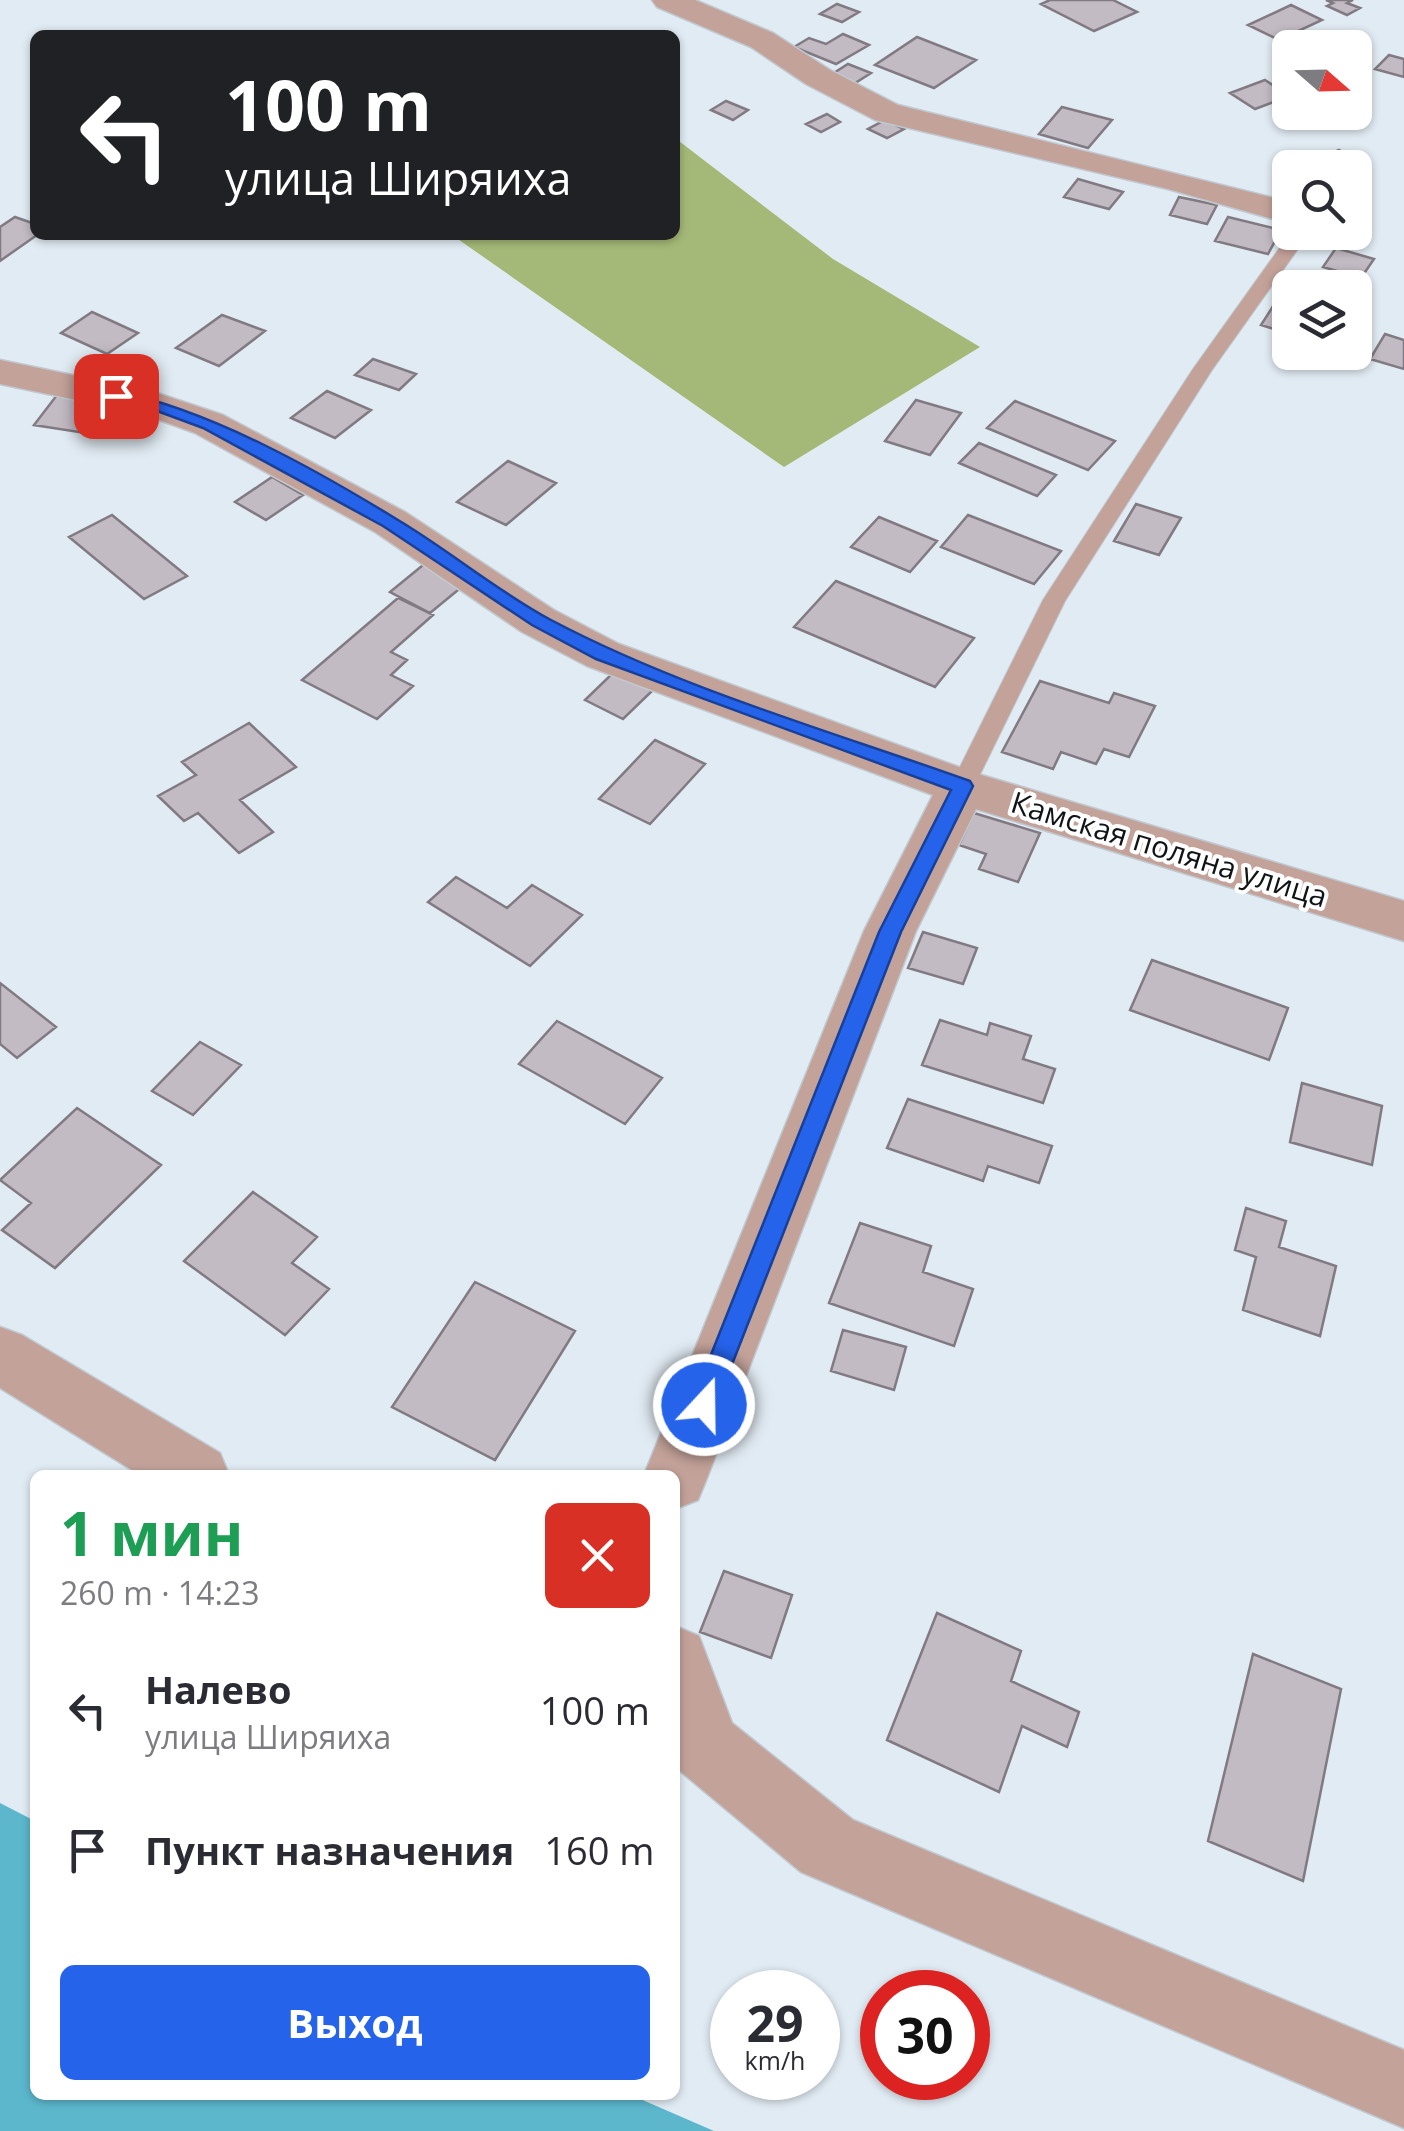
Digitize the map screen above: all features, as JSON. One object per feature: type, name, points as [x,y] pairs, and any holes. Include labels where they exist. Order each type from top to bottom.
[{"type":"street","points":[[668,0],[762,40],[887,113],[1177,182],[1272,209]]},
{"type":"street","name":"Камская поляна улица","points":[[0,373],[154,404],[209,424],[390,522],[538,621],[602,654],[962,786],[1404,921]]},
{"type":"street","points":[[678,1470],[890,932],[962,786]]},
{"type":"street","points":[[0,1355],[188,1470]]},
{"type":"street","points":[[680,1674],[705,1746],[827,1846],[1404,2090]]},
{"type":"lane","points":[[962,786],[1054,600],[1203,369],[1287,250]]},
{"type":"green space","points":[[680,142],[833,259],[980,347],[784,467],[459,240],[680,240]]},
{"type":"water","points":[[0,1803],[30,1818],[30,2100],[643,2100],[714,2131],[0,2131]]},
{"type":"building","points":[[1050,0],[1113,0],[1137,12],[1094,31],[1041,4]]},
{"type":"building","points":[[1326,0],[1353,0],[1347,3],[1360,8],[1347,15],[1327,6],[1333,3]]},
{"type":"building","points":[[837,4],[859,12],[842,22],[820,14]]},
{"type":"building","points":[[1291,5],[1322,20],[1300,30],[1272,30],[1272,37],[1248,25]]},
{"type":"building","points":[[843,34],[869,45],[836,64],[794,47],[809,38],[826,44]]},
{"type":"building","points":[[917,37],[976,60],[934,88],[875,65]]},
{"type":"building","points":[[1389,55],[1404,59],[1404,77],[1375,69]]},
{"type":"building","points":[[848,64],[871,73],[852,85],[829,76]]},
{"type":"building","points":[[1265,80],[1272,84],[1272,103],[1255,109],[1230,93]]},
{"type":"building","points":[[726,101],[748,110],[733,120],[711,110]]},
{"type":"building","points":[[1062,107],[1112,120],[1088,148],[1039,134]]},
{"type":"building","points":[[827,114],[840,122],[821,132],[806,124]]},
{"type":"building","points":[[885,120],[904,129],[887,138],[868,129]]},
{"type":"building","points":[[1078,179],[1123,192],[1109,209],[1064,197]]},
{"type":"building","points":[[1179,197],[1217,205],[1207,224],[1170,215]]},
{"type":"building","points":[[15,217],[30,222],[30,240],[0,261],[0,227]]},
{"type":"building","points":[[1228,217],[1272,228],[1268,254],[1215,241]]},
{"type":"building","points":[[1335,250],[1374,259],[1366,270],[1323,267]]},
{"type":"building","points":[[1272,308],[1272,328],[1261,325]]},
{"type":"building","points":[[92,312],[138,333],[107,354],[61,333]]},
{"type":"building","points":[[222,315],[265,331],[219,366],[176,348]]},
{"type":"building","points":[[1385,334],[1404,340],[1404,369],[1372,360]]},
{"type":"building","points":[[373,359],[416,374],[399,390],[355,375]]},
{"type":"building","points":[[327,391],[371,410],[335,438],[291,418]]},
{"type":"building","points":[[57,395],[107,403],[85,433],[34,425]]},
{"type":"building","points":[[916,400],[961,413],[930,455],[885,441]]},
{"type":"building","points":[[1015,401],[1115,441],[1088,470],[987,428]]},
{"type":"building","points":[[979,443],[1056,475],[1037,496],[959,463]]},
{"type":"building","points":[[508,461],[556,483],[506,525],[457,502]]},
{"type":"building","points":[[272,477],[303,495],[266,520],[235,502]]},
{"type":"building","points":[[1136,504],[1181,518],[1159,555],[1114,541]]},
{"type":"building","points":[[112,515],[187,576],[144,599],[69,537]]},
{"type":"building","points":[[968,515],[1061,551],[1034,584],[941,547]]},
{"type":"building","points":[[879,517],[937,541],[910,572],[851,547]]},
{"type":"building","points":[[428,561],[469,581],[430,613],[390,592]]},
{"type":"building","points":[[836,581],[974,638],[935,687],[794,627]]},
{"type":"building","points":[[398,598],[433,615],[391,652],[407,660],[391,675],[413,686],[377,719],[302,680]]},
{"type":"building","points":[[615,671],[653,690],[623,719],[585,700]]},
{"type":"building","points":[[1040,681],[1109,703],[1114,693],[1155,706],[1129,757],[1104,749],[1096,764],[1061,752],[1053,769],[1002,752]]},
{"type":"building","points":[[249,723],[296,767],[240,800],[273,832],[239,853],[198,813],[184,821],[158,796],[196,775],[182,762]]},
{"type":"building","points":[[655,740],[705,764],[650,824],[599,799]]},
{"type":"building","points":[[974,813],[1040,833],[1018,882],[979,869],[986,854],[959,845]]},
{"type":"building","points":[[456,877],[507,908],[532,885],[582,915],[530,966],[428,902]]},
{"type":"building","points":[[923,932],[977,948],[963,984],[908,968]]},
{"type":"building","points":[[1152,960],[1288,1008],[1269,1060],[1130,1010]]},
{"type":"building","points":[[0,983],[56,1027],[17,1058],[0,1044]]},
{"type":"building","points":[[940,1020],[987,1035],[990,1023],[1031,1036],[1023,1059],[1055,1069],[1043,1103],[922,1065]]},
{"type":"building","points":[[557,1021],[662,1078],[625,1124],[519,1064]]},
{"type":"building","points":[[200,1042],[241,1065],[193,1115],[152,1091]]},
{"type":"building","points":[[1302,1083],[1382,1106],[1372,1165],[1290,1142]]},
{"type":"building","points":[[908,1099],[1052,1146],[1039,1183],[988,1166],[983,1181],[887,1148]]},
{"type":"building","points":[[77,1108],[161,1165],[55,1268],[2,1230],[31,1203],[0,1180]]},
{"type":"building","points":[[253,1192],[317,1237],[292,1263],[329,1289],[285,1335],[184,1261]]},
{"type":"building","points":[[1246,1208],[1286,1221],[1279,1247],[1336,1266],[1320,1336],[1243,1310],[1256,1257],[1235,1250]]},
{"type":"building","points":[[860,1223],[931,1246],[923,1272],[973,1289],[954,1346],[829,1303]]},
{"type":"building","points":[[475,1282],[575,1331],[495,1460],[392,1407]]},
{"type":"building","points":[[843,1330],[906,1347],[894,1390],[831,1371]]},
{"type":"building","points":[[724,1571],[792,1595],[771,1658],[700,1632]]},
{"type":"building","points":[[937,1613],[1021,1651],[1011,1681],[1079,1712],[1067,1747],[1022,1726],[999,1792],[887,1740]]},
{"type":"building","points":[[1253,1654],[1341,1689],[1303,1881],[1208,1841]]},
{"type":"route","points":[[116,396],[154,404],[209,424],[390,522],[538,621],[602,654],[962,786],[890,932],[704,1405]]}]
